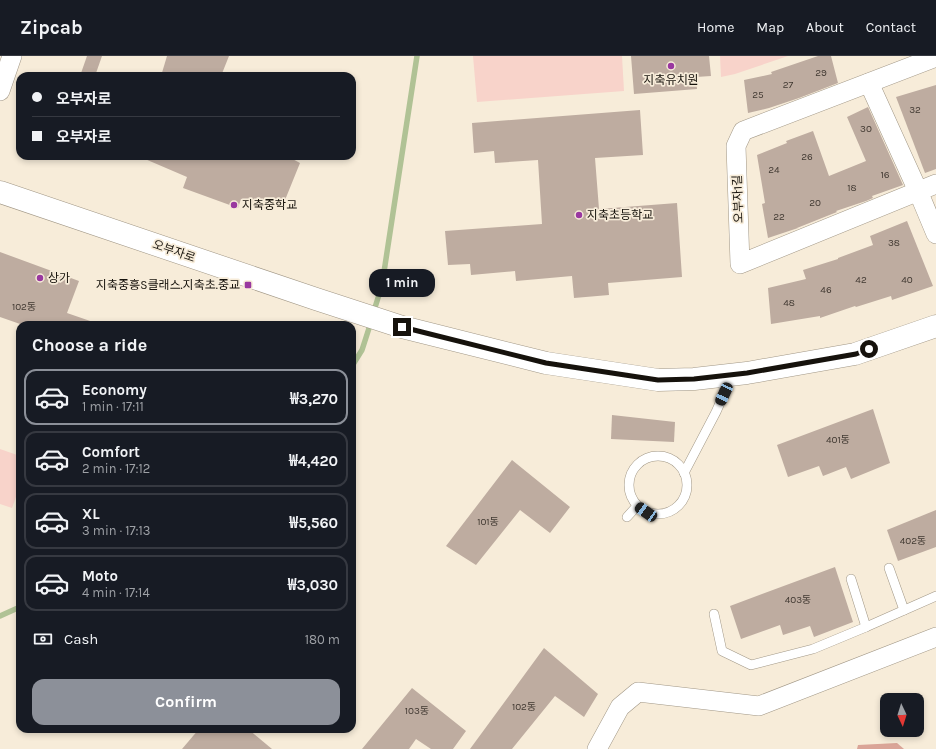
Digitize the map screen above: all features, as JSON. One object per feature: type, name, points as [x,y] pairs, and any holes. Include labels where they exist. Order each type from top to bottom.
[{"type":"main road","name":"오부자로","points":[[0,192],[347,310],[402,327],[546,363],[658,380],[724,376]]},
{"type":"main road","points":[[724,376],[856,354],[936,326]]},
{"type":"street","name":"오부자1길","points":[[936,57],[743,131],[736,146],[740,264],[936,184]]},
{"type":"street","points":[[0,91],[6,67]]},
{"type":"street","points":[[869,83],[936,234]]},
{"type":"street","points":[[597,749],[620,707],[638,692],[759,706],[936,637]]},
{"type":"lane","points":[[684,473],[724,394],[724,376]]},
{"type":"lane","points":[[654,456],[672,460],[679,466],[684,473],[686,493],[682,502],[675,509],[665,513],[655,514],[646,512],[637,506],[631,498],[628,489],[632,472],[638,464],[645,459],[654,456]]},
{"type":"lane","points":[[627,517],[637,506]]},
{"type":"lane","points":[[889,568],[904,610]]},
{"type":"lane","points":[[852,579],[866,626]]},
{"type":"lane","points":[[714,614],[722,651],[751,665],[813,648],[936,596]]},
{"type":"shaded area","points":[[473,56],[622,56],[624,91],[477,102]]},
{"type":"shaded area","points":[[720,56],[788,56],[735,74],[721,77]]},
{"type":"shaded area","points":[[0,449],[16,455],[16,497],[12,508],[0,504]]},
{"type":"shaded area","points":[[897,743],[904,749],[857,749],[858,745]]},
{"type":"building","points":[[87,56],[102,56],[96,72],[81,72]]},
{"type":"building","points":[[167,56],[229,56],[223,72],[162,72]]},
{"type":"building","name":"지축유치원","points":[[631,56],[709,56],[711,76],[696,77],[697,89],[634,94]]},
{"type":"building","points":[[818,56],[831,56],[838,83],[769,108],[748,113],[744,80],[772,74],[771,72]]},
{"type":"building","points":[[936,85],[936,169],[925,173],[896,97]]},
{"type":"building","points":[[868,107],[903,185],[872,196],[873,198],[836,211],[837,212],[798,228],[768,238],[762,204],[765,203],[757,155],[787,143],[786,141],[813,131],[829,176],[866,161],[847,117]]},
{"type":"building","points":[[640,110],[643,155],[595,158],[599,209],[677,203],[682,277],[608,283],[609,295],[574,298],[572,276],[516,281],[515,271],[471,275],[470,264],[448,265],[445,231],[542,224],[538,160],[495,163],[494,151],[474,153],[472,123]]},
{"type":"building","points":[[147,160],[294,160],[300,163],[283,205],[273,202],[270,210],[241,199],[238,208],[183,188],[187,177]]},
{"type":"building","points":[[907,221],[933,286],[892,300],[891,296],[820,318],[820,316],[771,324],[768,288],[806,279],[803,270],[838,259],[873,245],[870,236]]},
{"type":"building","points":[[0,252],[79,281],[67,313],[90,321],[16,321],[16,323],[0,317]]},
{"type":"building","points":[[873,409],[890,463],[851,479],[846,467],[823,476],[819,466],[788,477],[777,445]]},
{"type":"building","points":[[612,415],[675,422],[674,442],[611,439]]},
{"type":"building","points":[[512,460],[570,507],[550,533],[520,510],[476,565],[446,546]]},
{"type":"building","points":[[936,510],[936,547],[898,561],[887,530]]},
{"type":"building","points":[[835,567],[853,622],[814,637],[810,626],[783,635],[780,625],[741,639],[730,606]]},
{"type":"building","points":[[544,648],[598,694],[584,717],[555,696],[512,749],[470,749]]},
{"type":"building","points":[[412,688],[466,731],[453,749],[431,749],[416,739],[409,749],[362,749]]},
{"type":"building","points":[[196,733],[253,733],[272,749],[182,749]]},
{"type":"waterway","points":[[373,314],[382,285],[417,56]]},
{"type":"waterway","points":[[356,360],[362,350],[371,322]]},
{"type":"waterway","points":[[0,616],[16,609]]},
{"type":"place","name":"지축유치원","points":[[671,66]]},
{"type":"place","name":"지축중학교","points":[[234,205]]},
{"type":"place","name":"지축초등학교","points":[[579,215]]},
{"type":"place","name":"상가","points":[[40,278]]},
{"type":"place","name":"지축중흥S클래스.지축초.중교","points":[[248,285]]},
{"type":"route","points":[[402,327],[546,363],[658,380],[694,379],[747,373],[856,354],[869,349]]}]
